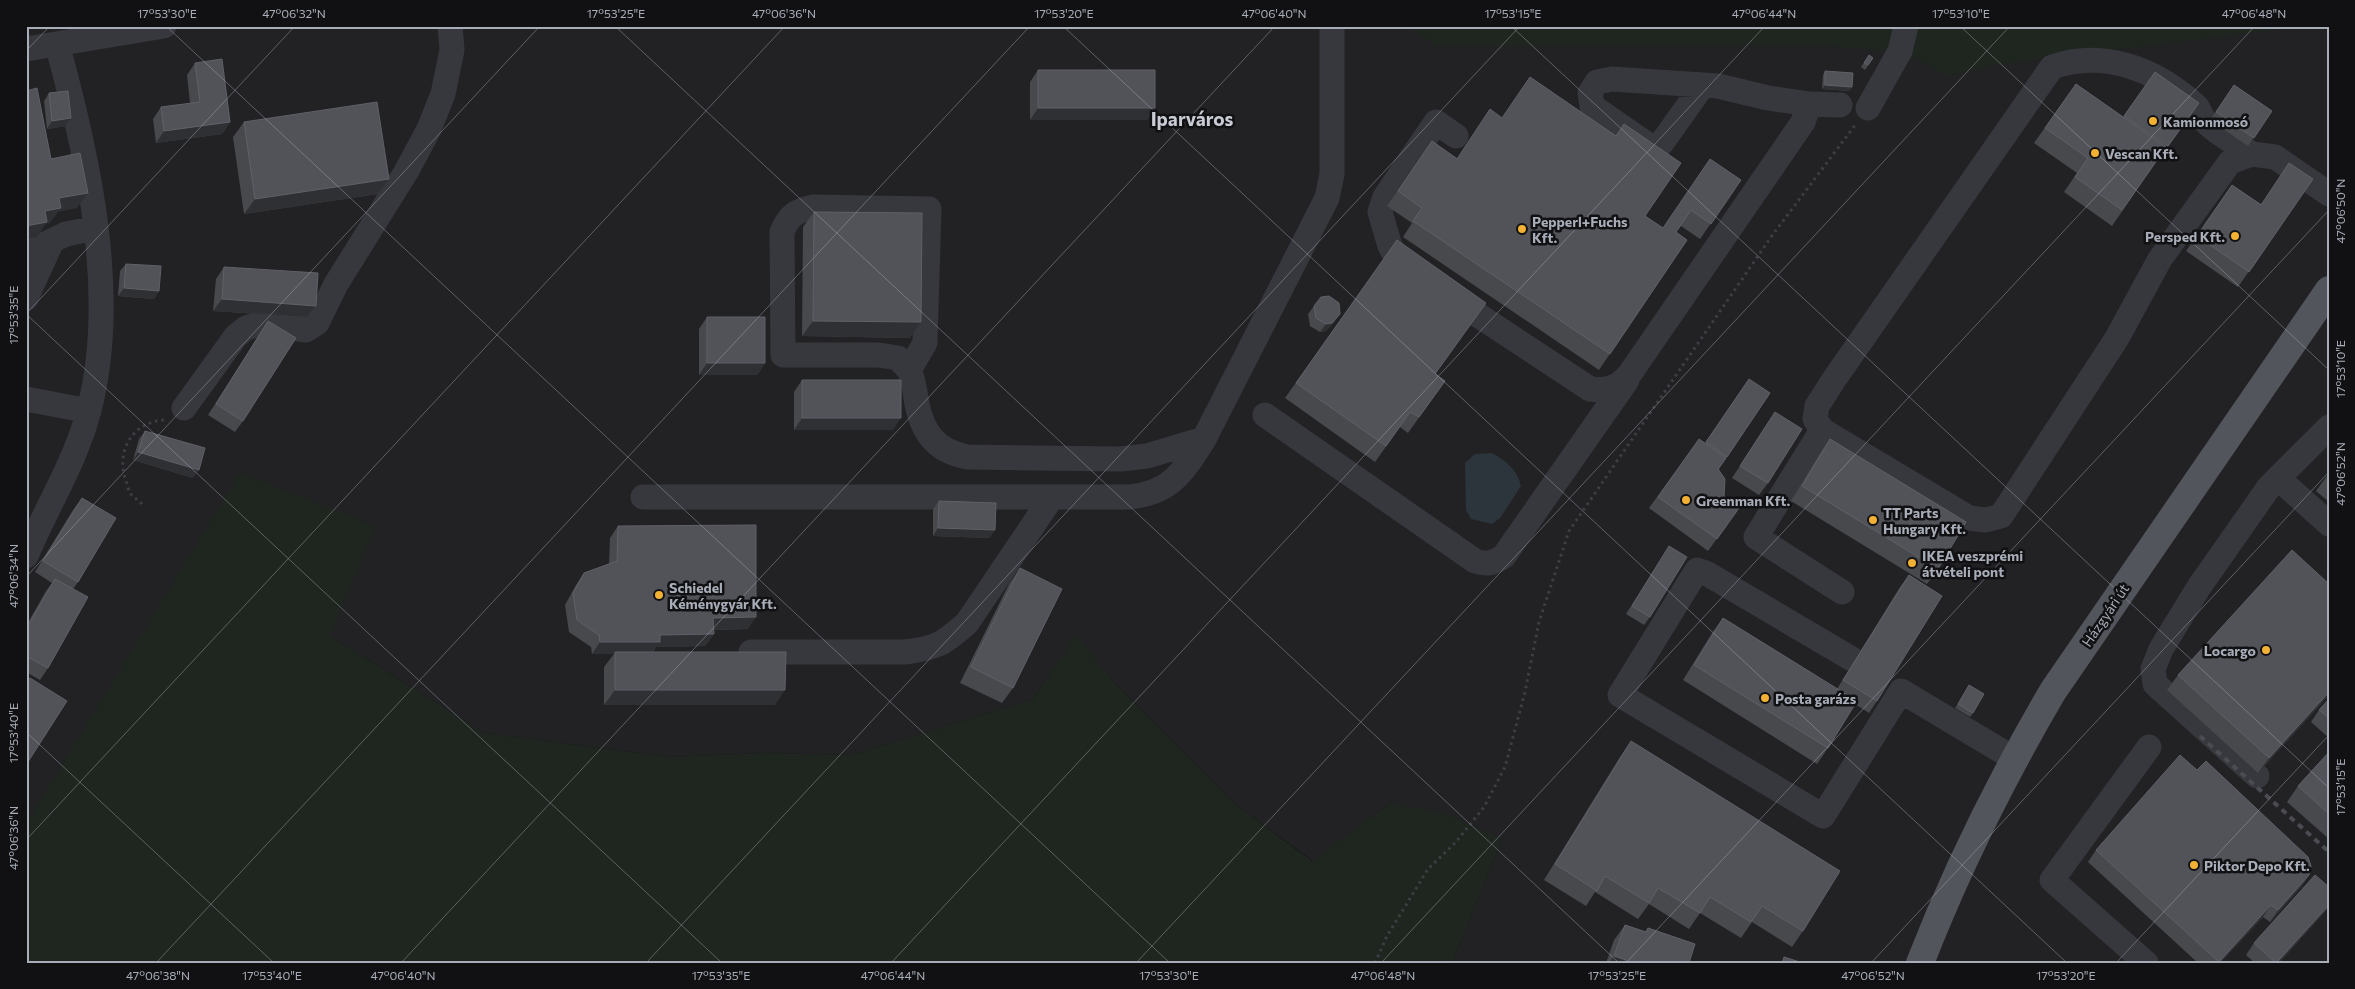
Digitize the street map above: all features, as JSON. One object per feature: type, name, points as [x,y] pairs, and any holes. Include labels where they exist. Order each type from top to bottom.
[{"type":"main road","name":"Házgyári út","points":[[1920,963],[1972,840],[2014,758],[2053,691],[2329,290]]},
{"type":"street","points":[[26,49],[57,44],[113,30],[164,26]]},
{"type":"street","points":[[184,408],[236,336],[246,328],[259,324],[306,330],[317,323],[336,284],[406,172],[429,129],[443,94],[452,50],[450,26]]},
{"type":"street","points":[[644,497],[1052,497],[1149,495],[1168,484],[1186,468],[1204,439],[1327,198],[1332,174],[1332,26]]},
{"type":"street","points":[[1868,108],[1900,51],[1906,26]]},
{"type":"street","points":[[26,556],[78,443],[89,411],[100,344],[101,314],[96,228],[87,172],[57,44]]},
{"type":"street","points":[[2264,155],[2230,162],[2160,259],[2116,338],[2002,516],[1986,520],[1970,518],[1822,430],[1815,419],[1817,406],[1835,378],[2052,67],[2072,60],[2128,64],[2224,113],[2257,135],[2264,155],[2329,194]]},
{"type":"street","points":[[1703,85],[1718,86],[1768,98],[1809,104],[1840,105]]},
{"type":"street","points":[[1265,415],[1475,560],[1483,564],[1495,562],[1504,556],[1630,376],[1803,122],[1809,104]]},
{"type":"street","points":[[1456,136],[1436,122],[1385,197],[1380,212],[1390,246],[1397,259],[1432,285],[1590,389],[1604,391],[1619,386],[1630,376]]},
{"type":"street","points":[[909,370],[925,343],[929,208],[813,207],[797,211],[787,219],[782,232],[783,355],[879,355],[898,358],[909,370],[922,422],[930,436],[940,447],[951,454],[967,457],[1122,459],[1147,456],[1204,439]]},
{"type":"street","points":[[26,250],[37,248],[66,234],[96,228]]},
{"type":"street","points":[[26,298],[52,241]]},
{"type":"street","points":[[26,399],[89,411]]},
{"type":"street","points":[[2257,776],[2155,684],[2153,669],[2161,649],[2199,587],[2269,487],[2329,427]]},
{"type":"street","points":[[1822,430],[1756,537],[1842,592]]},
{"type":"street","points":[[2278,479],[2329,524]]},
{"type":"street","points":[[732,652],[905,652],[930,649],[949,639],[967,623],[1052,497]]},
{"type":"street","points":[[1852,659],[1706,573],[1697,570],[1620,695],[1823,816],[1895,686],[2014,758]]},
{"type":"street","points":[[2146,963],[2052,880],[2149,747]]},
{"type":"path","points":[[1375,963],[1387,936],[1428,870],[1456,842],[1484,807],[1505,767],[1525,692],[1539,622],[1569,531],[1772,237],[1868,108]]},
{"type":"path","points":[[142,504],[130,492],[123,470],[124,452],[131,436],[141,426],[154,420],[169,420],[184,408]]},
{"type":"shaded area","points":[[26,26],[2329,26],[2329,963],[1452,963],[1502,839],[1391,803],[1313,861],[1235,804],[1113,681],[1077,636],[1033,699],[852,755],[764,753],[669,757],[484,733],[329,635],[26,824]]},
{"type":"shaded area","points":[[1408,26],[2308,26],[1994,65],[1946,76],[1915,58],[1892,51],[1815,45],[1436,45]]},
{"type":"shaded area","points":[[1492,453],[1510,466],[1517,475],[1521,486],[1500,518],[1492,524],[1471,519],[1466,510],[1465,463],[1475,454]]},
{"type":"shaded area","points":[[240,473],[376,526],[329,635],[484,733],[669,757],[764,753],[852,755],[1033,699],[1077,635],[1113,681],[1235,804],[1312,861],[1391,803],[1446,814],[1502,839],[1452,963],[26,963],[26,824]]},
{"type":"building","points":[[1869,55],[1873,58],[1868,65],[1864,63]]},
{"type":"building","points":[[222,59],[230,122],[164,131],[161,107],[200,102],[195,63]]},
{"type":"building","points":[[1038,70],[1155,70],[1155,108],[1038,108]]},
{"type":"building","points":[[1825,71],[1853,73],[1852,87],[1825,85]]},
{"type":"building","name":"Kamionmosó","points":[[2155,72],[2199,103],[2168,146],[2124,116]]},
{"type":"building","name":"Pepperl+Fuchs Kft.","points":[[1530,77],[1616,136],[1624,124],[1681,163],[1645,216],[1663,228],[1710,159],[1741,180],[1711,224],[1691,210],[1676,232],[1687,240],[1610,354],[1413,221],[1422,208],[1398,191],[1432,141],[1457,159],[1490,109],[1502,118]]},
{"type":"building","name":"Vescan Kft.","points":[[2076,84],[2166,147],[2122,210],[2075,177],[2088,158],[2045,128]]},
{"type":"building","points":[[2234,85],[2272,111],[2254,138],[2216,112]]},
{"type":"building","points":[[37,88],[51,159],[80,153],[88,193],[59,198],[61,208],[45,211],[47,222],[26,226],[26,91]]},
{"type":"building","points":[[68,91],[71,118],[52,121],[49,93]]},
{"type":"building","points":[[377,102],[389,179],[255,199],[244,122]]},
{"type":"building","name":"Persped Kft.","points":[[2289,163],[2313,179],[2249,272],[2197,236],[2232,185],[2261,205]]},
{"type":"building","points":[[814,212],[922,213],[921,322],[813,321]]},
{"type":"building","points":[[1397,240],[1486,303],[1435,374],[1445,381],[1419,417],[1410,412],[1386,446],[1296,383]]},
{"type":"building","points":[[126,264],[161,266],[159,291],[124,288]]},
{"type":"building","points":[[224,267],[318,273],[316,306],[222,299]]},
{"type":"building","points":[[1329,296],[1339,303],[1340,314],[1332,323],[1326,324],[1316,318],[1314,306],[1321,297]]},
{"type":"building","points":[[707,317],[765,317],[765,363],[707,363]]},
{"type":"building","points":[[268,321],[296,338],[243,421],[216,404]]},
{"type":"building","points":[[1749,379],[1770,393],[1727,457],[1706,442]]},
{"type":"building","points":[[802,380],[901,380],[901,418],[802,418]]},
{"type":"building","points":[[1775,412],[1802,429],[1768,483],[1740,466]]},
{"type":"building","points":[[145,431],[205,448],[199,470],[138,452]]},
{"type":"building","name":"Greenman Kft.","points":[[1699,439],[1726,458],[1718,469],[1725,479],[1724,497],[1739,508],[1717,539],[1658,497]]},
{"type":"building","name":"TT Parts Hungary Kft.","points":[[1830,439],[1966,522],[1938,569],[1802,486]]},
{"type":"building","points":[[82,498],[116,518],[78,582],[43,561]]},
{"type":"building","points":[[939,501],[996,503],[995,530],[938,528]]},
{"type":"building","name":"Schiedel Kéménygyár Kft.","points":[[756,525],[756,617],[713,618],[714,634],[660,635],[660,642],[600,642],[599,635],[577,620],[573,593],[584,573],[617,561],[618,526]]},
{"type":"building","points":[[1669,546],[1687,557],[1650,617],[1632,606]]},
{"type":"building","name":"Locargo","points":[[2292,550],[2329,584],[2329,692],[2269,758],[2178,675]]},
{"type":"building","points":[[1020,568],[1062,589],[1013,688],[971,667]]},
{"type":"building","name":"Posta garázs","points":[[1909,575],[1942,596],[1877,701],[1843,680]]},
{"type":"building","points":[[55,579],[88,597],[48,668],[26,656],[26,629]]},
{"type":"building","name":"Posta garázs","points":[[1723,618],[1857,701],[1828,748],[1694,665]]},
{"type":"building","points":[[615,652],[786,652],[785,690],[615,690]]},
{"type":"building","points":[[30,678],[67,701],[26,765],[26,683]]},
{"type":"building","points":[[1969,685],[1984,694],[1973,713],[1958,704]]},
{"type":"building","points":[[2329,699],[2329,718],[2319,710]]},
{"type":"building","points":[[1631,741],[1840,871],[1803,931],[1762,906],[1751,922],[1710,897],[1700,913],[1658,888],[1649,903],[1605,876],[1597,891],[1555,864]]},
{"type":"building","points":[[2329,752],[2329,814],[2298,786]]},
{"type":"building","name":"Piktor Depo Kft.","points":[[2180,755],[2197,770],[2206,761],[2308,857],[2311,866],[2309,875],[2278,910],[2271,905],[2219,962],[2096,850]]},
{"type":"building","points":[[2315,875],[2329,887],[2329,905],[2276,963],[2254,943]]},
{"type":"building","points":[[1625,925],[1646,932],[1648,928],[1695,944],[1689,963],[1625,963],[1626,960],[1614,956]]},
{"type":"building","points":[[1784,957],[1803,963],[1782,963]]},
{"type":"railway","points":[[2200,736],[2329,852]]},
{"type":"place","name":"Kamionmosó","points":[[2153,121]]},
{"type":"place","name":"Vescan Kft.","points":[[2095,153]]},
{"type":"place","name":"Pepperl+Fuchs Kft.","points":[[1522,229]]},
{"type":"place","name":"Persped Kft.","points":[[2235,236]]},
{"type":"place","name":"Greenman Kft.","points":[[1686,500]]},
{"type":"place","name":"TT Parts Hungary Kft.","points":[[1873,520]]},
{"type":"place","name":"IKEA veszprémi átvételi pont","points":[[1912,563]]},
{"type":"place","name":"Schiedel Kéménygyár Kft.","points":[[659,595]]},
{"type":"place","name":"Locargo","points":[[2266,650]]},
{"type":"place","name":"Posta garázs","points":[[1765,698]]},
{"type":"place","name":"Piktor Depo Kft.","points":[[2194,865]]},
{"type":"district","name":"Iparváros","points":[[1192,118]]}]
